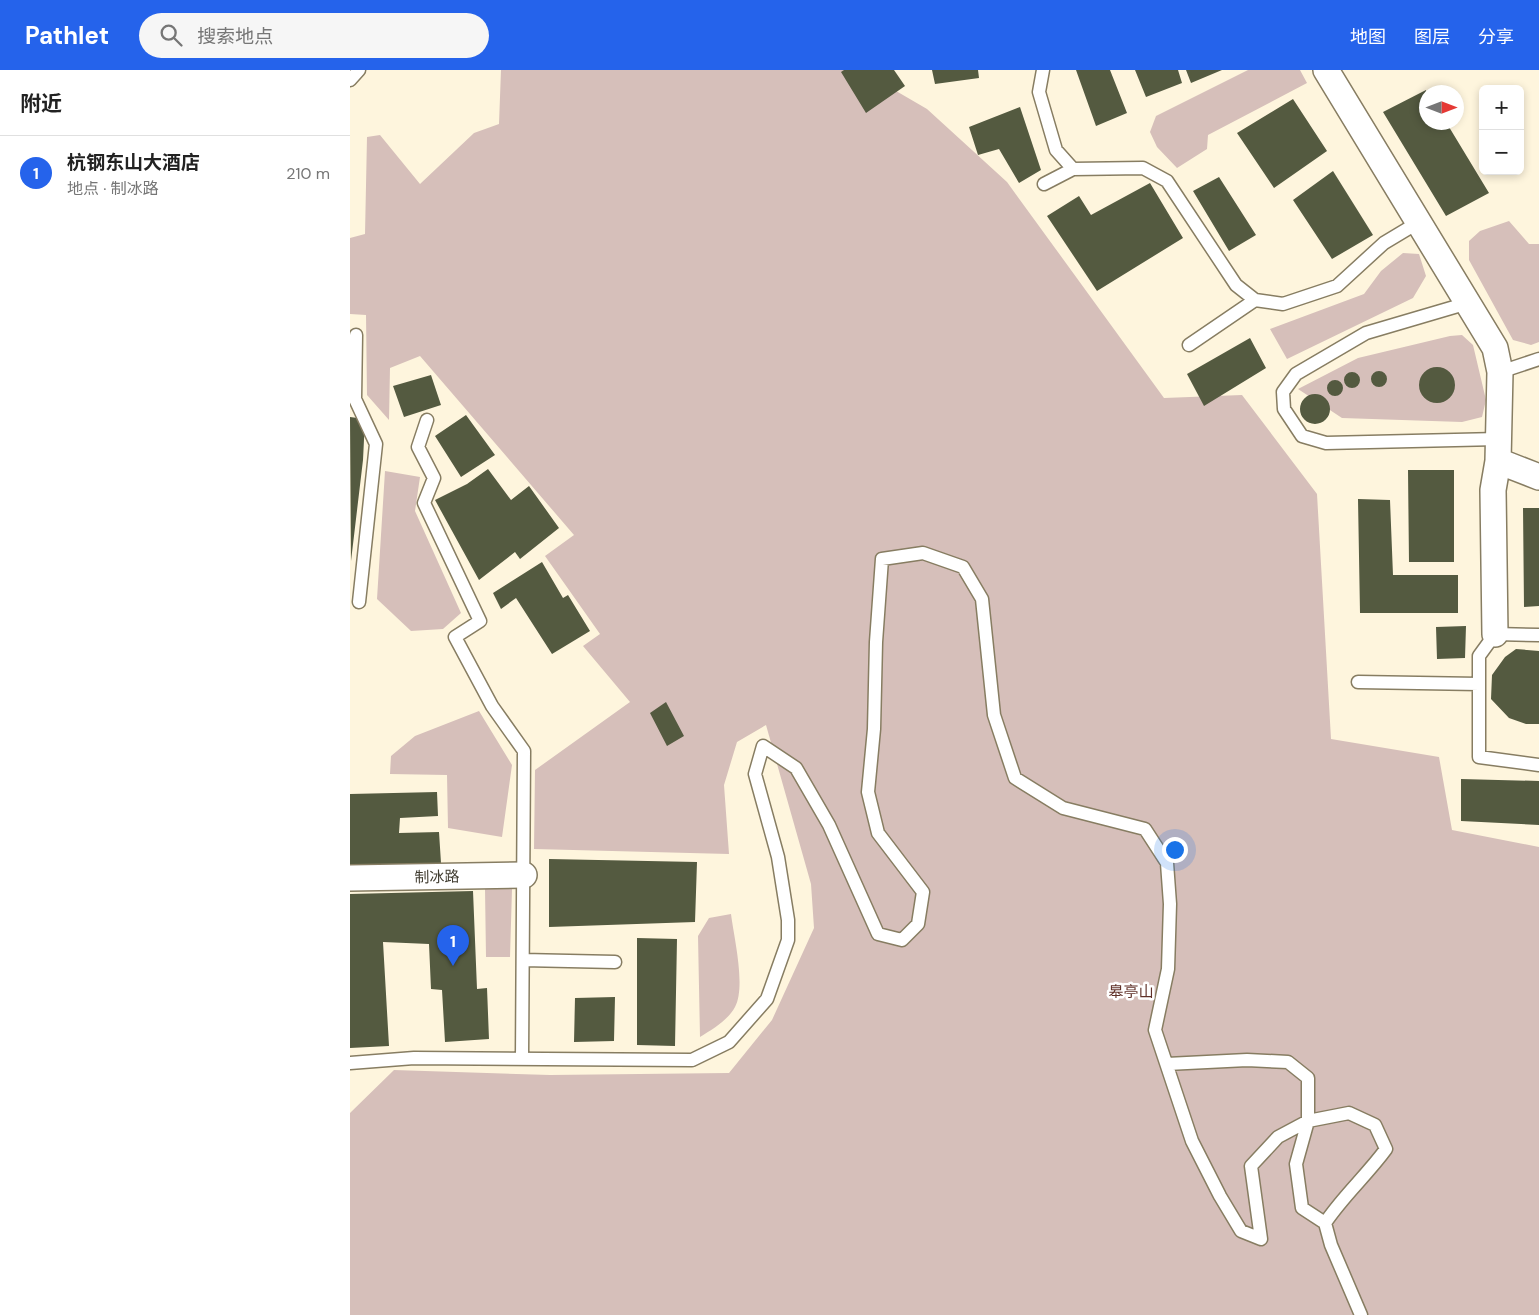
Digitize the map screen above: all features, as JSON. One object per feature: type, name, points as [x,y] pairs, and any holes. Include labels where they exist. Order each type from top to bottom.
[{"type":"street","points":[[1326,70],[1495,348],[1500,372],[1498,450],[1492,490],[1495,634]]},
{"type":"street","points":[[1498,450],[1539,477]]},
{"type":"street","name":"制冰路","points":[[350,878],[524,875]]},
{"type":"lane","points":[[350,80],[359,70]]},
{"type":"lane","points":[[1043,70],[1040,92],[1056,150],[1073,169]]},
{"type":"lane","points":[[1044,184],[1073,169],[1143,168],[1166,181],[1236,285],[1255,300],[1283,304],[1337,286],[1384,243],[1419,222]]},
{"type":"lane","points":[[1188,345],[1255,300]]},
{"type":"lane","points":[[1468,303],[1366,333],[1296,374],[1283,392],[1284,409],[1302,436],[1326,443],[1498,450]]},
{"type":"lane","points":[[356,335],[353,376],[355,399],[376,444],[359,602]]},
{"type":"lane","points":[[1500,372],[1539,359]]},
{"type":"lane","points":[[427,420],[418,447],[434,478],[424,503],[480,621],[455,637],[492,706],[524,751],[522,1058]]},
{"type":"lane","points":[[350,1063],[414,1058],[692,1060],[729,1042],[766,999],[788,940],[788,920],[778,857],[755,774],[763,746],[796,768],[830,825],[878,934],[902,940],[918,924],[924,892],[878,833],[868,792],[874,729],[876,642],[882,559],[924,554],[963,567],[982,599],[994,715],[1016,778],[1063,808],[1145,829],[1166,863],[1170,904],[1168,969],[1155,1030],[1192,1141],[1220,1196],[1241,1231],[1260,1239],[1251,1166],[1278,1137],[1308,1121],[1349,1113],[1374,1125],[1386,1149],[1371,1170],[1339,1202],[1325,1223]]},
{"type":"lane","points":[[1539,635],[1495,634],[1479,656],[1479,757],[1539,765]]},
{"type":"lane","points":[[1358,682],[1479,684]]},
{"type":"lane","points":[[523,960],[615,962]]},
{"type":"lane","points":[[1166,1064],[1247,1060],[1288,1062],[1308,1078],[1308,1121],[1296,1164],[1302,1208],[1325,1223],[1331,1245],[1361,1315]]},
{"type":"green space","name":"皋亭山","points":[[501,70],[860,70],[927,109],[1007,182],[1164,398],[1242,395],[1317,494],[1331,739],[1439,757],[1452,830],[1539,847],[1539,1315],[350,1315],[350,1113],[394,1070],[550,1075],[729,1073],[772,1020],[814,928],[811,884],[766,725],[737,742],[724,785],[729,854],[534,849],[535,770],[630,702],[583,646],[600,634],[545,556],[574,535],[420,356],[390,368],[389,420],[367,395],[366,315],[350,314],[350,238],[365,234],[367,137],[380,135],[420,184],[474,133],[499,124]]},
{"type":"green space","points":[[1248,70],[1300,70],[1307,83],[1208,135],[1207,149],[1177,168],[1157,147],[1150,132],[1156,116]]},
{"type":"green space","points":[[1509,221],[1529,244],[1539,244],[1539,342],[1531,345],[1513,340],[1469,260],[1469,241],[1480,231]]},
{"type":"green space","points":[[1403,253],[1419,254],[1426,276],[1413,298],[1287,359],[1270,329],[1364,294],[1381,271]]},
{"type":"green space","points":[[1462,335],[1473,345],[1486,400],[1482,417],[1462,422],[1342,418],[1298,389],[1358,358],[1450,336]]},
{"type":"green space","points":[[385,471],[420,477],[415,511],[461,613],[443,629],[411,631],[377,599]]},
{"type":"green space","points":[[479,711],[512,765],[502,837],[448,828],[447,775],[390,774],[391,756],[415,736]]},
{"type":"green space","points":[[485,889],[512,889],[510,957],[486,957]]},
{"type":"green space","points":[[731,914],[739,975],[738,998],[735,1007],[728,1016],[720,1024],[700,1037],[698,936],[709,918]]},
{"type":"building","points":[[844,70],[894,70],[905,86],[866,113],[841,72]]},
{"type":"building","points":[[932,70],[978,70],[979,78],[935,84]]},
{"type":"building","points":[[1076,70],[1110,70],[1127,113],[1096,126]]},
{"type":"building","points":[[1135,70],[1178,70],[1182,83],[1146,97]]},
{"type":"building","points":[[1186,70],[1222,70],[1191,83]]},
{"type":"building","points":[[1419,94],[1419,130],[1451,130],[1489,193],[1446,216],[1383,112]]},
{"type":"building","points":[[1293,99],[1327,151],[1274,188],[1237,133]]},
{"type":"building","points":[[1020,107],[1041,170],[1019,183],[999,149],[978,155],[969,127]]},
{"type":"building","points":[[1333,171],[1373,235],[1332,259],[1293,200]]},
{"type":"building","points":[[1219,177],[1256,235],[1229,251],[1193,191]]},
{"type":"building","points":[[1150,183],[1183,238],[1097,291],[1047,216],[1079,196],[1091,215]]},
{"type":"building","points":[[1250,338],[1266,368],[1204,406],[1187,374]]},
{"type":"building","points":[[1437,367],[1444,368],[1450,372],[1454,378],[1454,392],[1450,398],[1444,402],[1437,403],[1430,402],[1424,398],[1420,392],[1419,385],[1420,378],[1424,372],[1430,368]]},
{"type":"building","points":[[1376,371],[1382,371],[1387,376],[1385,385],[1376,387],[1371,382],[1371,376]]},
{"type":"building","points":[[1349,372],[1355,372],[1360,377],[1358,386],[1349,388],[1344,383],[1344,377]]},
{"type":"building","points":[[431,375],[441,405],[404,417],[393,386]]},
{"type":"building","points":[[1332,380],[1338,380],[1343,385],[1341,394],[1332,396],[1327,391],[1327,385]]},
{"type":"building","points":[[1315,394],[1326,398],[1330,409],[1326,420],[1315,424],[1304,420],[1300,409],[1304,398]]},
{"type":"building","points":[[466,415],[495,455],[461,477],[435,436]]},
{"type":"building","points":[[350,417],[365,419],[363,460],[351,561]]},
{"type":"building","points":[[488,469],[511,500],[529,486],[559,528],[520,559],[515,552],[479,580],[435,500],[467,484]]},
{"type":"building","points":[[1408,470],[1454,470],[1454,562],[1409,562]]},
{"type":"building","points":[[1358,499],[1390,500],[1393,575],[1458,575],[1458,613],[1360,613]]},
{"type":"building","points":[[1523,508],[1539,508],[1539,606],[1524,607]]},
{"type":"building","points":[[542,562],[563,598],[568,595],[590,631],[552,654],[516,598],[501,609],[493,593]]},
{"type":"building","points":[[1466,626],[1465,658],[1437,659],[1436,627]]},
{"type":"building","points":[[1516,649],[1539,651],[1539,724],[1526,724],[1509,718],[1491,699],[1492,675],[1505,657]]},
{"type":"building","points":[[666,702],[684,736],[667,746],[650,713]]},
{"type":"building","points":[[1461,779],[1539,781],[1539,825],[1461,821]]},
{"type":"building","points":[[437,792],[438,816],[400,818],[399,833],[439,832],[441,863],[350,869],[350,794]]},
{"type":"building","points":[[549,859],[697,862],[695,922],[549,927]]},
{"type":"building","points":[[473,891],[477,989],[487,988],[489,1039],[445,1042],[442,990],[431,989],[429,944],[383,942],[389,1046],[350,1048],[350,894]]},
{"type":"building","points":[[637,938],[677,939],[675,1046],[637,1045]]},
{"type":"building","points":[[615,997],[614,1041],[574,1042],[575,998]]},
{"type":"place","name":"杭钢东山大酒店","points":[[453,966]]}]
